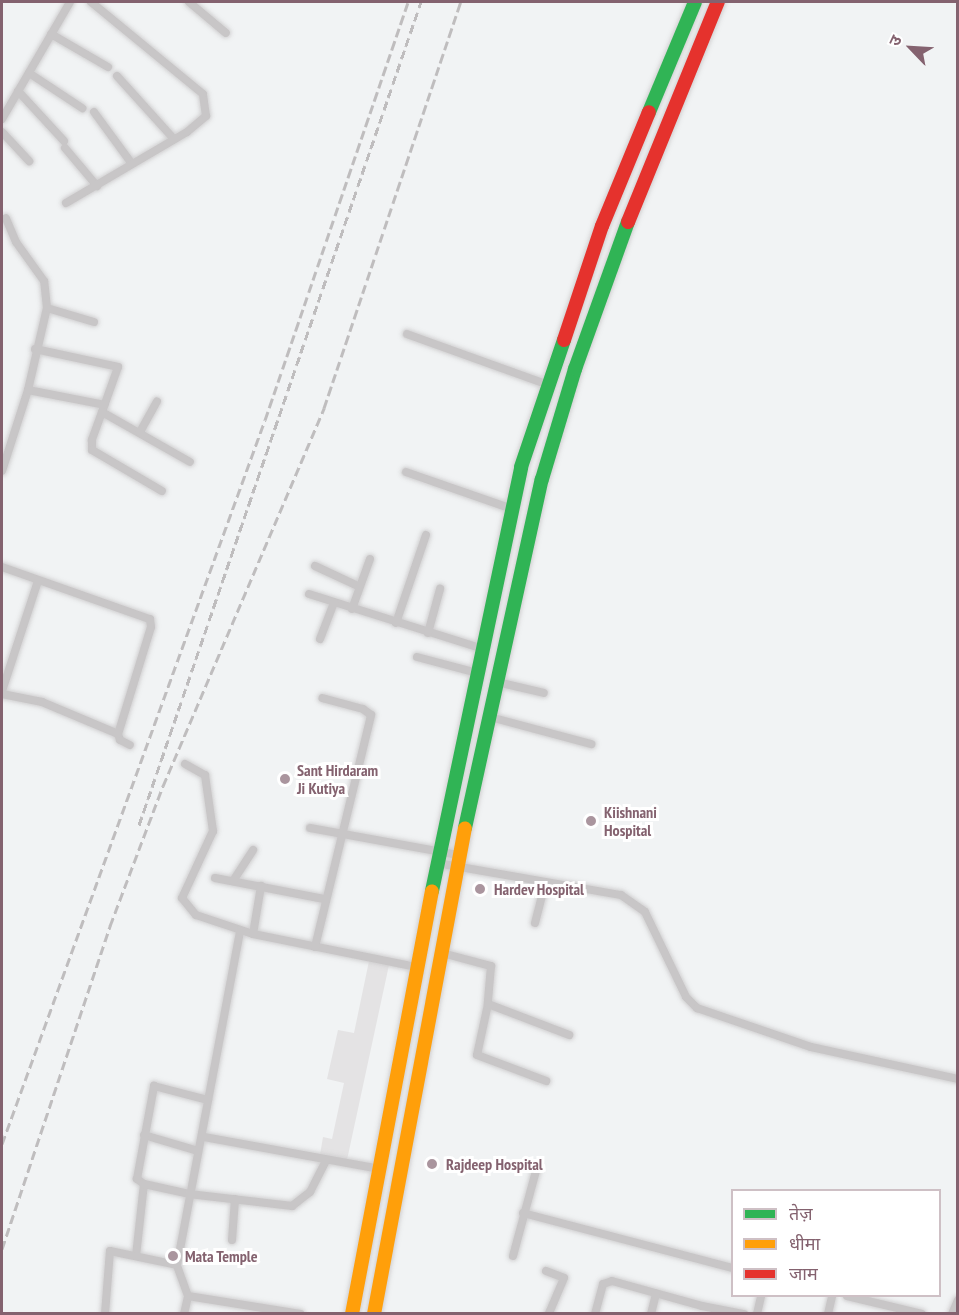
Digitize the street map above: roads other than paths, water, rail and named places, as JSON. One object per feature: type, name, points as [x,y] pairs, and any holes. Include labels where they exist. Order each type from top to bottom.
[{"type":"main road","points":[[352,1314],[416,967],[512,509],[546,384],[602,226],[695,2]]},
{"type":"main road","points":[[374,1314],[458,861],[542,479],[575,369],[643,181],[718,2]]},
{"type":"street","points":[[2,119],[70,2]]},
{"type":"street","points":[[66,203],[174,139],[206,116],[203,94],[91,2]]},
{"type":"street","points":[[189,2],[226,33]]},
{"type":"street","points":[[51,34],[108,67]]},
{"type":"street","points":[[29,74],[82,108]]},
{"type":"street","points":[[117,76],[174,139]]},
{"type":"street","points":[[18,91],[97,186]]},
{"type":"street","points":[[94,112],[132,164]]},
{"type":"street","points":[[2,132],[29,161]]},
{"type":"street","points":[[2,471],[28,390],[35,349],[47,308],[44,281],[16,242],[6,218]]},
{"type":"street","points":[[47,308],[94,322]]},
{"type":"street","points":[[407,334],[546,384]]},
{"type":"street","points":[[35,349],[118,367],[92,440],[92,450],[162,491]]},
{"type":"street","points":[[28,390],[103,409],[190,462]]},
{"type":"street","points":[[140,432],[157,401]]},
{"type":"street","points":[[406,472],[512,509]]},
{"type":"street","points":[[396,624],[426,535]]},
{"type":"street","points":[[352,609],[358,586],[370,559]]},
{"type":"street","points":[[315,566],[358,586]]},
{"type":"street","points":[[2,567],[38,582],[140,612],[150,619],[152,627],[118,734],[120,740],[130,745]]},
{"type":"street","points":[[38,582],[2,693],[42,702],[118,734]]},
{"type":"street","points":[[428,633],[440,589]]},
{"type":"street","points":[[309,594],[396,624],[483,649]]},
{"type":"street","points":[[320,639],[334,603]]},
{"type":"street","points":[[417,657],[477,673]]},
{"type":"street","points":[[498,682],[544,693]]},
{"type":"street","points":[[315,947],[324,899],[371,715],[363,709],[321,698]]},
{"type":"street","points":[[490,717],[591,744]]},
{"type":"street","points":[[186,764],[205,775],[213,831],[182,898],[196,915],[253,934],[416,967]]},
{"type":"street","points":[[310,828],[458,861],[545,884],[604,889],[634,903],[645,912],[686,997],[697,1008],[810,1047],[957,1079]]},
{"type":"street","points":[[233,881],[253,850]]},
{"type":"street","points":[[215,878],[324,899]]},
{"type":"street","points":[[535,923],[545,884]]},
{"type":"street","points":[[253,934],[261,886]]},
{"type":"street","points":[[184,1314],[188,1296],[177,1265],[198,1151],[204,1137],[208,1101],[240,930]]},
{"type":"street","points":[[442,953],[491,966],[488,1004],[477,1055],[546,1082]]},
{"type":"street","points":[[488,1004],[569,1035]]},
{"type":"street","points":[[208,1101],[154,1086],[137,1179],[144,1184],[189,1194],[292,1206],[310,1192],[326,1161]]},
{"type":"street","points":[[144,1135],[198,1151]]},
{"type":"street","points":[[204,1137],[380,1169]]},
{"type":"street","points":[[513,1256],[537,1167]]},
{"type":"street","points":[[136,1256],[144,1184]]},
{"type":"street","points":[[232,1240],[236,1199]]},
{"type":"street","points":[[523,1213],[731,1268]]},
{"type":"street","points":[[105,1314],[110,1251],[177,1265]]},
{"type":"street","points":[[546,1271],[564,1278],[549,1314]]},
{"type":"street","points":[[595,1314],[603,1284],[612,1281],[701,1310],[744,1314]]},
{"type":"street","points":[[651,1314],[656,1294]]},
{"type":"street","points":[[188,1296],[301,1314]]},
{"type":"street","points":[[757,1314],[761,1297]]},
{"type":"street","points":[[828,1314],[832,1297]]},
{"type":"street","points":[[851,1297],[922,1314]]},
{"type":"street","points":[[952,1314],[957,1300]]},
{"type":"railway","points":[[2,1144],[265,420],[408,2]]},
{"type":"railway","points":[[139,825],[421,2]]},
{"type":"railway","points":[[2,1249],[110,926],[163,786],[324,408],[461,2]]},
{"type":"place","name":"Sant Hirdaram Ji Kutiya","points":[[285,779]]},
{"type":"place","name":"Kiishnani Hospital","points":[[591,821]]},
{"type":"place","name":"Hardev Hospital","points":[[480,889]]},
{"type":"place","name":"Rajdeep Hospital","points":[[432,1164]]},
{"type":"place","name":"Mata Temple","points":[[173,1256]]}]
